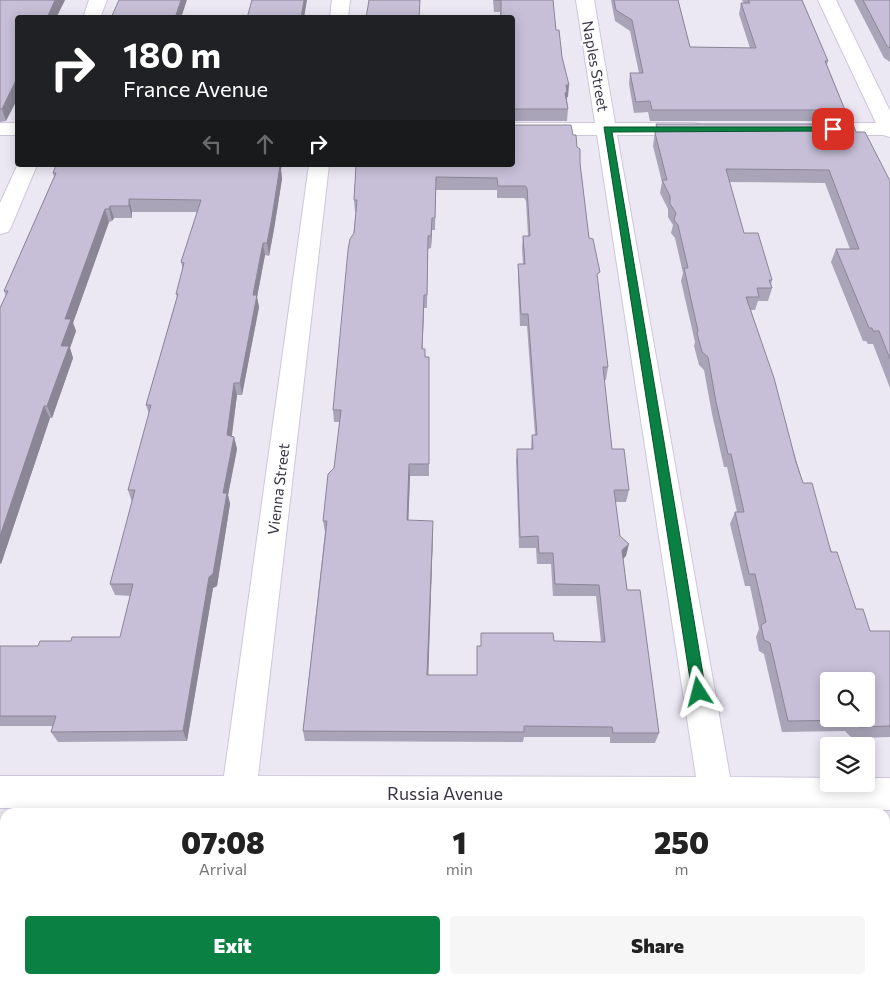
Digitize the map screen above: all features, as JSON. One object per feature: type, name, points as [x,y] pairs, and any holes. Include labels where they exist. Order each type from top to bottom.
[{"type":"street","points":[[92,15],[98,0]]},
{"type":"street","points":[[339,15],[341,0]]},
{"type":"street","name":"Naples Street","points":[[585,0],[718,803]]},
{"type":"street","points":[[802,129],[890,130],[828,0]]},
{"type":"street","points":[[0,129],[15,129]]},
{"type":"street","points":[[515,129],[714,129]]},
{"type":"street","points":[[0,226],[26,167]]},
{"type":"street","name":"Vienna Street","points":[[237,803],[319,167]]},
{"type":"street","name":"Russia Avenue","points":[[0,792],[237,803],[718,803],[890,794]]},
{"type":"building","points":[[0,0],[55,0],[48,15],[15,15],[15,82],[2,109],[0,109]]},
{"type":"building","points":[[119,0],[181,0],[176,15],[112,15]]},
{"type":"building","points":[[252,0],[304,0],[302,15],[248,15]]},
{"type":"building","points":[[369,0],[420,0],[419,15],[366,15]]},
{"type":"building","points":[[501,0],[553,0],[556,30],[559,30],[562,57],[569,85],[566,85],[567,92],[565,93],[568,109],[515,109],[515,15],[501,15]]},
{"type":"building","points":[[614,0],[678,0],[690,47],[756,48],[741,3],[750,3],[748,0],[802,0],[828,61],[825,61],[845,110],[652,110],[650,101],[636,102],[630,73],[643,73],[632,20],[616,10]]},
{"type":"building","points":[[863,0],[890,0],[890,48],[887,46]]},
{"type":"building","points":[[656,124],[853,124],[856,132],[865,132],[890,181],[890,359],[879,331],[873,331],[872,328],[869,328],[836,249],[859,249],[829,170],[726,169],[744,233],[758,233],[772,280],[769,280],[772,288],[757,288],[759,297],[746,297],[774,378],[803,483],[812,483],[831,552],[837,552],[856,609],[863,609],[870,631],[890,631],[890,726],[875,726],[875,672],[820,672],[820,720],[788,721],[770,643],[764,640],[761,625],[766,622],[755,574],[749,574],[735,512],[744,512],[731,454],[728,454],[708,357],[702,352],[697,333],[684,268],[688,268],[678,225],[674,220],[676,213],[670,204],[670,196],[662,180],[667,180],[655,133],[658,129]]},
{"type":"building","points":[[515,125],[571,125],[573,135],[576,135],[577,147],[580,149],[589,238],[593,239],[600,272],[597,274],[608,367],[603,367],[612,449],[624,449],[629,490],[614,490],[620,536],[629,544],[622,550],[627,590],[640,590],[659,733],[613,733],[612,727],[524,726],[524,732],[303,731],[327,521],[323,521],[328,474],[334,468],[341,410],[333,410],[348,250],[350,239],[354,233],[357,200],[354,200],[356,167],[515,167]],"holes":[[[436,177],[497,178],[498,186],[525,186],[527,188],[530,236],[523,236],[525,264],[518,264],[521,314],[528,314],[537,435],[532,435],[533,449],[517,449],[520,537],[538,536],[539,553],[553,553],[555,584],[599,585],[605,642],[554,641],[553,633],[481,633],[481,646],[477,646],[477,675],[427,675],[433,521],[407,520],[409,464],[429,464],[429,357],[425,357],[425,349],[422,349],[424,295],[427,295],[428,236],[431,236],[432,218],[435,218]]]},
{"type":"building","points":[[55,167],[280,167],[267,243],[263,243],[253,295],[257,295],[240,383],[234,383],[227,435],[234,437],[223,493],[227,493],[213,574],[209,577],[183,731],[51,732],[56,716],[0,716],[0,646],[38,646],[40,641],[71,641],[72,637],[120,637],[133,584],[110,584],[135,490],[128,490],[151,405],[146,405],[178,294],[176,294],[184,263],[181,262],[201,200],[129,199],[129,206],[110,206],[109,209],[105,209],[65,319],[71,319],[61,346],[69,346],[47,406],[44,406],[0,536],[0,308],[8,291],[4,291],[56,173],[53,173]]},
{"type":"route","points":[[699,692],[607,129],[833,129]]}]
